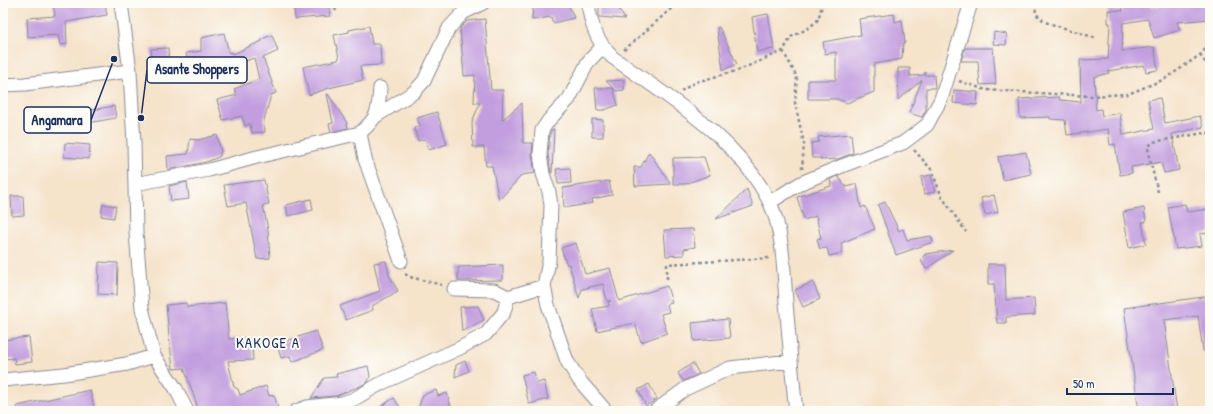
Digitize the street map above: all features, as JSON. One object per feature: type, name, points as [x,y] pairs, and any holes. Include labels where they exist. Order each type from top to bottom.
[{"type":"street","points":[[121,3],[130,71],[136,232],[142,308],[154,356],[176,389],[186,411]]},
{"type":"street","points":[[135,184],[209,170],[257,157],[360,133],[376,116],[414,92],[424,81],[449,28],[463,13],[483,3]]},
{"type":"street","points":[[588,3],[593,29],[603,46],[612,57],[704,124],[732,150],[750,170],[770,202],[777,224],[783,258],[790,361],[796,411]]},
{"type":"street","points":[[770,202],[801,183],[903,144],[927,125],[941,99],[971,3]]},
{"type":"street","points":[[603,46],[588,62],[569,99],[549,120],[542,130],[540,154],[543,174],[549,192],[551,205],[549,260],[544,286],[548,305],[568,361],[579,380],[606,411]]},
{"type":"street","points":[[3,85],[25,84],[130,71]]},
{"type":"street","points":[[376,116],[378,112],[380,88]]},
{"type":"street","points":[[360,133],[365,159],[401,261]]},
{"type":"street","points":[[454,288],[494,290],[508,297],[544,286]]},
{"type":"street","points":[[296,411],[307,407],[354,399],[380,384],[460,348],[486,334],[504,312],[508,297]]},
{"type":"street","points":[[3,380],[64,374],[127,364],[154,356]]},
{"type":"street","points":[[655,411],[685,389],[730,368],[790,361]]},
{"type":"path","points":[[333,3],[336,11]]},
{"type":"path","points":[[612,57],[623,50],[672,8],[680,3]]},
{"type":"path","points":[[672,100],[696,82],[739,70],[783,51],[791,37],[807,29],[818,21],[821,11],[821,3]]},
{"type":"path","points":[[1035,3],[1036,14],[1045,22],[1096,38]]},
{"type":"path","points":[[947,76],[986,90],[1090,96],[1128,94],[1165,79],[1200,55],[1210,44]]},
{"type":"path","points":[[783,51],[797,77],[795,103],[804,144],[801,183]]},
{"type":"path","points":[[1200,55],[1210,69]]},
{"type":"path","points":[[1158,192],[1148,147],[1153,142],[1210,133]]},
{"type":"path","points":[[903,144],[912,148],[931,169],[942,197],[966,232]]},
{"type":"path","points":[[667,279],[667,264],[783,258]]},
{"type":"path","points":[[401,261],[406,274],[410,277],[454,288]]},
{"type":"building","points":[[53,3],[105,3],[107,15],[66,22],[67,44],[60,45],[58,35],[28,37],[27,18],[55,16]]},
{"type":"building","points":[[568,3],[574,18],[553,23],[551,17],[532,20],[533,5]]},
{"type":"building","points":[[599,3],[615,3],[625,19],[599,17]]},
{"type":"building","points":[[1121,3],[1152,3],[1151,7],[1181,3],[1210,3],[1210,19],[1177,22],[1180,30],[1154,38],[1148,19],[1123,23],[1122,51],[1154,47],[1158,70],[1146,72],[1144,65],[1108,71],[1109,73],[1094,77],[1096,110],[1101,109],[1102,116],[1120,113],[1123,135],[1154,129],[1148,100],[1160,98],[1165,123],[1200,116],[1203,127],[1172,134],[1179,170],[1164,173],[1161,162],[1131,167],[1132,173],[1120,175],[1115,144],[1110,145],[1108,129],[1067,135],[1065,120],[1050,119],[1050,117],[1020,118],[1019,99],[1059,97],[1060,100],[1081,102],[1080,60],[1108,59],[1110,23],[1108,23],[1108,10],[1123,11]]},
{"type":"building","points":[[329,6],[330,16],[295,19],[294,8]]},
{"type":"building","points":[[768,14],[774,49],[757,52],[752,17]]},
{"type":"building","points":[[894,14],[895,22],[902,20],[905,43],[903,43],[902,59],[874,64],[874,92],[847,103],[837,99],[808,99],[808,80],[836,80],[836,52],[825,54],[823,42],[861,35],[859,19]]},
{"type":"building","points":[[485,19],[491,90],[503,90],[502,120],[522,103],[523,143],[533,143],[532,155],[535,173],[522,175],[499,200],[492,166],[486,166],[484,147],[473,147],[472,122],[480,103],[474,103],[475,75],[464,76],[460,28],[467,21]]},
{"type":"building","points":[[369,26],[372,44],[380,44],[381,65],[360,66],[363,80],[329,88],[309,95],[303,67],[338,60],[339,58],[334,35]]},
{"type":"building","points":[[719,27],[737,64],[723,70],[717,28]]},
{"type":"building","points":[[994,32],[1007,34],[1006,45],[993,44]]},
{"type":"building","points":[[224,33],[229,53],[232,52],[233,54],[272,35],[278,51],[263,58],[276,93],[271,95],[264,120],[265,132],[252,133],[250,124],[245,126],[242,116],[223,120],[217,100],[237,95],[234,89],[259,79],[254,58],[195,78],[193,65],[188,66],[186,53],[201,51],[201,38]]},
{"type":"building","points":[[168,48],[169,64],[152,66],[151,49]]},
{"type":"building","points":[[965,48],[993,48],[996,84],[980,85],[978,61],[961,61]]},
{"type":"building","points":[[898,68],[910,68],[910,76],[924,75],[925,72],[925,75],[934,75],[935,88],[926,88],[926,109],[922,117],[909,113],[922,80],[898,100]]},
{"type":"building","points":[[624,80],[624,90],[616,91],[606,81]]},
{"type":"building","points":[[595,88],[613,88],[618,105],[604,110],[597,110]]},
{"type":"building","points":[[954,90],[978,92],[977,105],[953,103]]},
{"type":"building","points":[[327,94],[347,123],[348,128],[331,132],[329,124],[333,123]]},
{"type":"building","points":[[114,106],[116,118],[82,124],[80,112]]},
{"type":"building","points":[[437,112],[447,144],[429,150],[425,139],[418,141],[414,128],[420,126],[417,118]]},
{"type":"building","points":[[592,119],[603,120],[603,137],[592,137]]},
{"type":"building","points":[[553,129],[551,173],[548,154],[550,133]]},
{"type":"building","points":[[851,134],[853,153],[838,159],[821,160],[821,158],[812,158],[811,143],[819,142],[818,137]]},
{"type":"building","points":[[217,135],[221,152],[219,157],[206,162],[168,170],[167,156],[188,154],[190,139],[198,140]]},
{"type":"building","points":[[65,143],[90,145],[89,159],[64,157]]},
{"type":"building","points":[[649,152],[671,184],[635,186],[634,167],[641,167]]},
{"type":"building","points":[[1026,152],[1031,174],[1003,180],[998,157]]},
{"type":"building","points":[[704,157],[710,175],[685,184],[673,184],[673,158]]},
{"type":"building","points":[[570,168],[571,183],[558,184],[556,169]]},
{"type":"building","points":[[931,175],[935,192],[924,194],[921,177]]},
{"type":"building","points":[[838,176],[846,187],[857,184],[861,208],[865,206],[875,229],[841,243],[843,253],[829,256],[827,248],[820,249],[817,239],[821,238],[816,216],[804,220],[797,197],[831,186],[830,179]]},
{"type":"building","points":[[264,180],[269,204],[263,205],[268,230],[270,258],[257,259],[246,203],[228,206],[224,185]]},
{"type":"building","points":[[609,181],[612,195],[592,199],[593,203],[564,208],[563,188]]},
{"type":"building","points":[[187,182],[189,199],[171,201],[169,186]]},
{"type":"building","points":[[747,189],[753,206],[716,219]]},
{"type":"building","points":[[994,195],[998,212],[985,215],[981,198]]},
{"type":"building","points":[[11,196],[23,196],[24,215],[12,216]]},
{"type":"building","points":[[311,199],[313,210],[288,216],[286,205]]},
{"type":"building","points":[[885,202],[899,231],[903,229],[907,240],[931,236],[933,242],[896,255],[878,205]]},
{"type":"building","points":[[103,204],[116,206],[114,218],[101,216]]},
{"type":"building","points":[[1185,204],[1187,212],[1210,209],[1210,233],[1200,234],[1202,246],[1176,249],[1168,207]]},
{"type":"building","points":[[1144,208],[1146,222],[1142,222],[1146,244],[1129,248],[1123,212]]},
{"type":"building","points":[[693,229],[695,247],[684,249],[684,255],[666,256],[664,230]]},
{"type":"building","points":[[576,243],[585,274],[610,268],[619,301],[667,286],[672,303],[667,304],[669,312],[661,314],[667,333],[641,342],[635,323],[597,331],[592,309],[609,306],[608,302],[611,301],[607,301],[603,284],[582,289],[579,298],[569,264],[567,265],[561,248]]},
{"type":"building","points":[[953,250],[926,269],[921,261],[925,254]]},
{"type":"building","points":[[386,261],[389,275],[398,291],[372,306],[373,310],[346,320],[340,306],[380,291],[374,263]]},
{"type":"building","points":[[99,262],[118,263],[117,295],[98,294]]},
{"type":"building","points":[[988,264],[1005,264],[1006,300],[1034,298],[1035,315],[1006,317],[1006,323],[997,323],[994,284],[988,284]]},
{"type":"building","points":[[503,265],[503,280],[458,281],[458,267]]},
{"type":"building","points":[[813,282],[820,299],[803,307],[795,290]]},
{"type":"building","points":[[1210,296],[1210,351],[1203,351],[1198,316],[1164,320],[1177,411],[1139,411],[1124,308]]},
{"type":"building","points":[[186,303],[187,307],[225,303],[229,339],[248,338],[248,342],[252,342],[253,360],[228,361],[234,387],[238,389],[240,395],[266,386],[269,396],[274,395],[279,411],[199,411],[184,368],[173,369],[169,336],[166,305]]},
{"type":"building","points":[[478,306],[484,320],[462,331],[460,307]]},
{"type":"building","points":[[728,319],[730,338],[694,341],[692,323]]},
{"type":"building","points":[[316,331],[323,350],[292,362],[290,356],[281,358],[277,344]]},
{"type":"building","points":[[29,337],[32,362],[15,364],[14,358],[3,359],[3,340]]},
{"type":"building","points":[[465,361],[469,371],[455,377],[456,365]]},
{"type":"building","points":[[693,363],[699,374],[683,381],[678,373]]},
{"type":"building","points":[[368,366],[370,376],[368,382],[336,396],[311,398],[324,378],[337,377],[336,374]]},
{"type":"building","points":[[534,372],[537,383],[544,381],[548,399],[529,404],[522,375]]},
{"type":"building","points":[[649,384],[657,399],[646,406],[638,390]]},
{"type":"building","points":[[90,390],[94,407],[76,411],[17,411],[17,406]]},
{"type":"building","points":[[436,390],[438,396],[447,393],[452,411],[417,411],[423,395]]},
{"type":"building","points":[[394,398],[402,411],[373,411]]},
{"type":"place","name":"Angamara","points":[[114,59]]},
{"type":"place","name":"Asante Shoppers","points":[[141,118]]},
{"type":"district","name":"KAKOGE A","points":[[268,343]]}]
